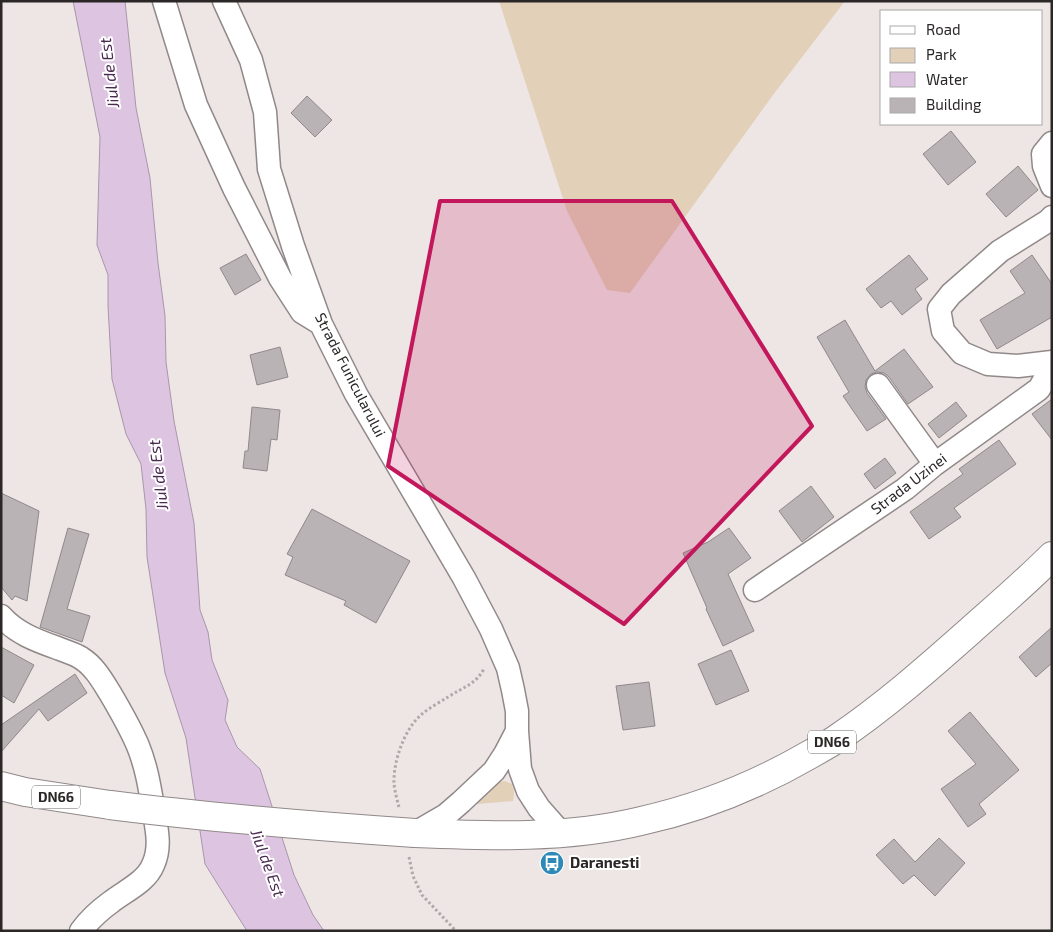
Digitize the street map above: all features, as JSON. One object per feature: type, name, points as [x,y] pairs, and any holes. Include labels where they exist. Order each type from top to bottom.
[{"type":"main road","name":"DN66","points":[[1,786],[26,792],[158,811],[309,826],[407,832],[502,835],[561,833],[640,822],[696,807],[738,791],[786,768],[834,741],[897,694],[1052,556]]},
{"type":"street","points":[[164,1],[196,105],[234,188],[280,278],[302,312],[321,324]]},
{"type":"street","name":"Strada Funicularului","points":[[224,1],[250,60],[265,112],[269,169],[293,246],[321,324],[356,394],[464,578],[497,644],[508,668],[513,690],[517,712],[520,769],[528,791],[539,808],[561,833]]},
{"type":"street","points":[[1052,143],[1043,154],[1044,166],[1052,186]]},
{"type":"street","points":[[1052,217],[1000,251],[950,294],[939,309],[943,331],[962,353],[988,364],[1018,366],[1052,362]]},
{"type":"street","name":"Strada Uzinei","points":[[756,590],[905,489],[1039,389],[1052,367]]},
{"type":"street","points":[[878,385],[936,464]]},
{"type":"street","points":[[1,616],[23,634],[80,657],[93,668],[125,719],[138,747],[148,780],[158,835],[158,848],[153,865],[139,882],[110,902],[81,931]]},
{"type":"street","points":[[407,832],[446,814],[461,802],[494,770],[517,731]]},
{"type":"path","points":[[456,931],[422,895],[413,876],[407,832],[394,786],[394,772],[398,754],[413,725],[422,714],[449,696],[472,684],[479,677],[497,644]]},
{"type":"highlighted area","points":[[440,201],[672,201],[812,426],[624,624],[388,466]]},
{"type":"green space","points":[[499,1],[845,1],[773,95],[630,293],[607,290],[567,211]]},
{"type":"green space","points":[[505,781],[513,786],[513,801],[477,804],[492,786]]},
{"type":"water","name":"Jiul de Est","points":[[73,1],[125,1],[136,108],[150,178],[165,316],[166,362],[174,421],[194,523],[200,610],[208,632],[212,660],[228,700],[225,720],[237,747],[260,769],[294,875],[313,915],[324,931],[247,931],[205,864],[186,738],[165,673],[147,557],[146,509],[141,464],[126,434],[112,379],[108,275],[97,245],[100,137]]},
{"type":"building","points":[[307,96],[332,120],[315,137],[291,113]]},
{"type":"building","points":[[951,131],[976,162],[948,185],[923,154]]},
{"type":"building","points":[[1018,166],[1038,190],[1006,217],[986,194]]},
{"type":"building","points":[[246,254],[261,280],[235,295],[220,268]]},
{"type":"building","points":[[909,255],[928,279],[915,289],[922,299],[902,315],[891,301],[881,308],[866,289]]},
{"type":"building","points":[[1032,255],[1052,284],[1052,317],[997,349],[980,320],[1025,293],[1010,271]]},
{"type":"building","points":[[845,320],[875,371],[904,349],[933,387],[908,404],[889,377],[884,373],[877,372],[871,374],[866,380],[865,387],[867,393],[886,419],[867,431],[843,396],[849,392],[817,337]]},
{"type":"building","points":[[280,347],[288,377],[257,385],[250,355]]},
{"type":"building","points":[[1052,399],[1052,440],[1032,414]]},
{"type":"building","points":[[956,402],[967,416],[939,438],[928,424]]},
{"type":"building","points":[[252,407],[280,410],[277,440],[271,439],[267,471],[243,468],[245,451],[248,451]]},
{"type":"building","points":[[999,440],[1016,464],[954,508],[961,517],[929,539],[910,512],[963,474],[959,469]]},
{"type":"building","points":[[885,458],[896,473],[875,489],[864,474]]},
{"type":"building","points":[[811,486],[834,517],[802,542],[779,511]]},
{"type":"building","points":[[1,493],[39,511],[27,601],[15,596],[12,600],[1,587]]},
{"type":"building","points":[[312,509],[410,561],[376,623],[344,605],[346,601],[285,575],[293,557],[287,554]]},
{"type":"building","points":[[68,528],[89,534],[67,609],[90,616],[82,642],[40,627]]},
{"type":"building","points":[[729,528],[751,558],[728,574],[754,631],[723,646],[683,553],[708,542]]},
{"type":"building","points":[[1052,627],[1052,663],[1036,677],[1019,657]]},
{"type":"building","points":[[1,647],[34,665],[14,703],[1,695]]},
{"type":"building","points":[[731,650],[749,691],[716,705],[698,664]]},
{"type":"building","points":[[75,674],[87,693],[48,721],[39,709],[1,752],[1,725]]},
{"type":"building","points":[[649,682],[655,726],[623,730],[616,686]]},
{"type":"building","points":[[970,712],[1019,770],[979,804],[986,814],[968,827],[941,789],[976,764],[948,731]]},
{"type":"building","points":[[939,838],[965,863],[935,896],[914,875],[903,884],[876,855],[894,839],[915,862]]},
{"type":"place","name":"Daranesti","points":[[552,863]]}]
